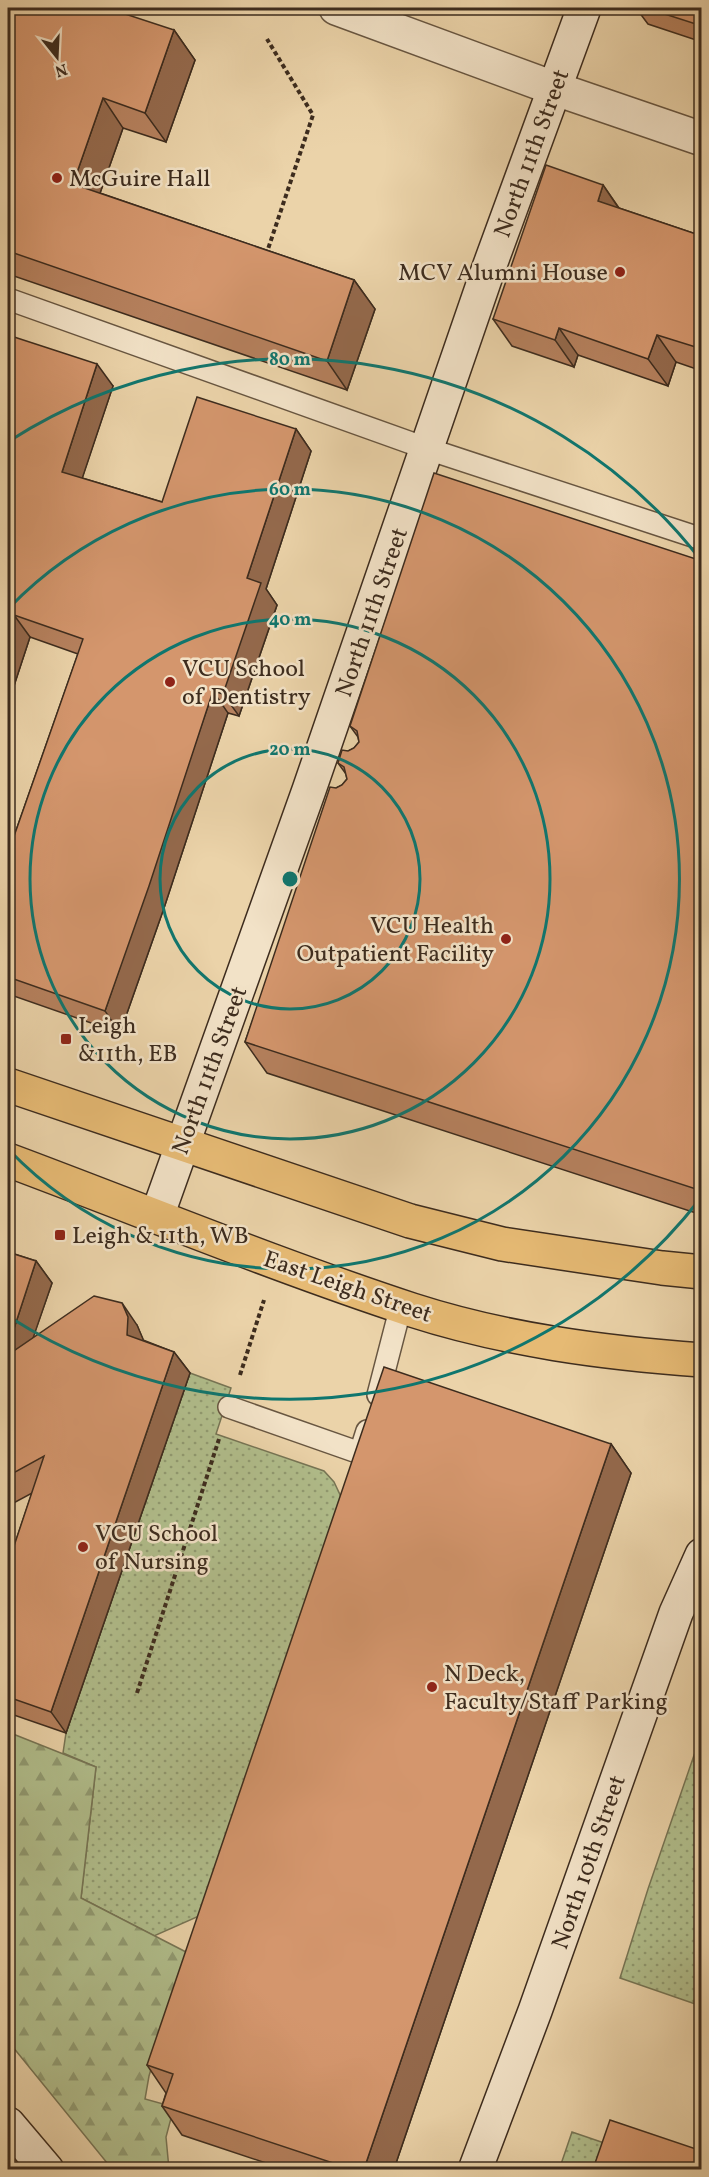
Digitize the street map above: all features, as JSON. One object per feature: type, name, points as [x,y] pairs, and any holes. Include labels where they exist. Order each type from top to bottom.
[{"type":"main road","points":[[8,1085],[410,1221],[502,1244],[702,1272]]},
{"type":"main road","name":"East Leigh Street","points":[[8,1160],[319,1278],[463,1324],[606,1352],[702,1360]]},
{"type":"street","points":[[336,8],[556,89],[702,139]]},
{"type":"street","name":"North 11th Street","points":[[157,1216],[182,1145],[320,794],[428,449],[505,222],[584,8]]},
{"type":"street","name":"North 10th Street","points":[[475,2169],[535,2011],[676,1613],[702,1555]]},
{"type":"street","points":[[8,2124],[47,2169]]},
{"type":"lane","points":[[8,299],[428,449],[702,539]]},
{"type":"lane","points":[[229,1407],[360,1453],[372,1418],[401,1306]]},
{"type":"path","points":[[265,259],[313,115],[267,39]]},
{"type":"path","points":[[136,1693],[264,1299]]},
{"type":"green space","points":[[190,1373],[231,1388],[216,1434],[324,1471],[334,1482],[351,1518],[233,1901],[154,1936],[81,1898],[96,1767],[63,1753],[66,1733]]},
{"type":"green space","points":[[8,1732],[96,1767],[81,1898],[186,1952],[149,2076],[145,2099],[174,2107],[166,2137],[169,2169],[112,2169],[8,2041]]},
{"type":"green space","points":[[701,1735],[702,2006],[620,1978]]},
{"type":"green space","points":[[572,2132],[616,2147],[608,2169],[559,2170]]},
{"type":"building","name":"McGuire Hall","points":[[8,8],[107,8],[174,30],[145,113],[103,98],[73,184],[354,280],[327,361],[8,251]]},
{"type":"building","points":[[646,8],[702,8],[702,26]]},
{"type":"building","name":"MCV Alumni House","points":[[546,165],[603,185],[598,201],[702,236],[702,349],[657,335],[648,359],[559,328],[555,340],[493,319]]},
{"type":"building","name":"VCU School of Dentistry","points":[[8,335],[97,364],[62,472],[162,502],[197,397],[296,429],[247,578],[261,583],[223,694],[213,691],[105,1011],[8,977],[8,840],[12,842],[83,639],[14,615],[8,636]]},
{"type":"building","name":"VCU Health Outpatient Facility","points":[[434,473],[702,561],[702,1191],[245,1042],[330,787],[336,788],[347,779],[344,767],[338,763],[342,750],[348,751],[359,742],[357,731],[350,726]]},
{"type":"building","points":[[8,1252],[36,1261],[8,1347]]},
{"type":"building","name":"VCU School of Nursing","points":[[94,1296],[122,1303],[128,1317],[127,1335],[174,1352],[51,1712],[8,1697],[8,1564],[44,1456],[8,1476],[8,1355]]},
{"type":"building","name":"N Deck, Faculty/Staff Parking","points":[[384,1367],[611,1444],[364,2169],[351,2169],[162,2106],[173,2074],[147,2065]]},
{"type":"building","points":[[610,2120],[702,2151],[702,2169],[593,2169]]},
{"type":"place","name":"McGuire Hall","points":[[57,178]]},
{"type":"place","name":"MCV Alumni House","points":[[620,272]]},
{"type":"place","name":"VCU School of Dentistry","points":[[170,682]]},
{"type":"place","name":"VCU Health Outpatient Facility","points":[[506,939]]},
{"type":"place","name":"Leigh &11th, EB","points":[[66,1039]]},
{"type":"place","name":"Leigh & 11th, WB","points":[[60,1235]]},
{"type":"place","name":"VCU School of Nursing","points":[[83,1547]]},
{"type":"place","name":"N Deck, Faculty/Staff Parking","points":[[432,1687]]}]
